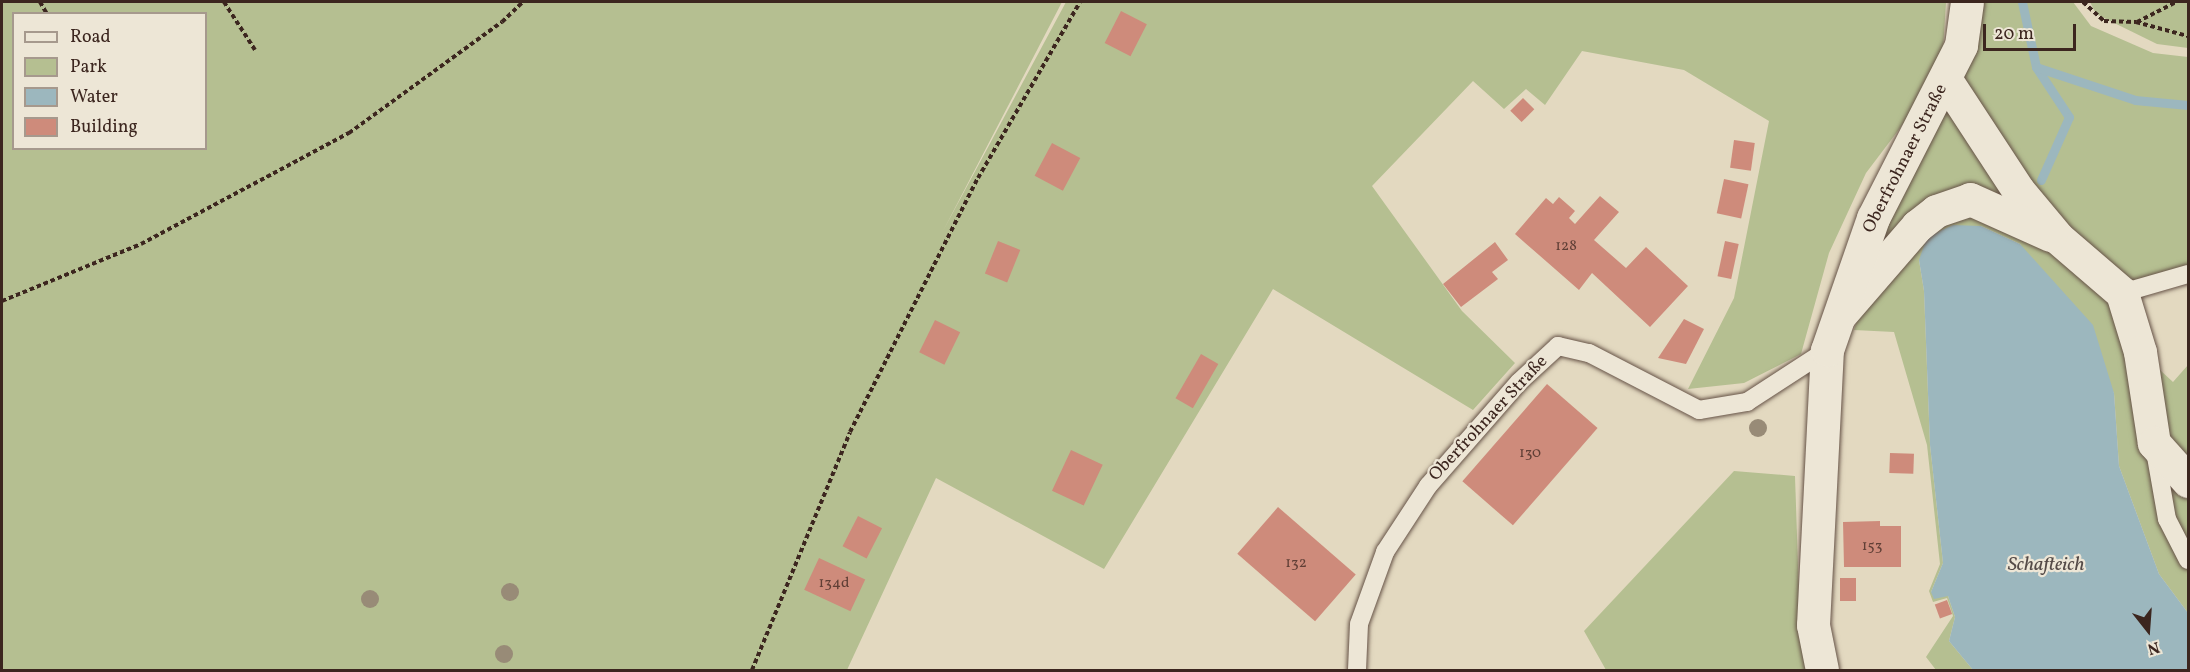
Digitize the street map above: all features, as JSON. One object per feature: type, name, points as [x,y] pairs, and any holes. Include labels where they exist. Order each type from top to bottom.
[{"type":"street","name":"Oberfrohnaer Straße","points":[[1822,670],[1813,625],[1827,350],[1873,218],[1946,80],[1961,45],[1967,2]]},
{"type":"street","points":[[1946,80],[2018,190],[2058,238],[2122,293],[2140,352],[2154,443],[2188,481]]},
{"type":"street","points":[[1837,318],[1917,226],[1936,211],[1970,199],[2058,238]]},
{"type":"lane","points":[[2122,293],[2188,274]]},
{"type":"lane","name":"Oberfrohnaer Straße","points":[[1357,670],[1359,624],[1385,552],[1428,486],[1519,382],[1558,346],[1589,353],[1700,410],[1747,402],[1827,350]]},
{"type":"lane","points":[[2154,443],[2167,519],[2188,560]]},
{"type":"path","points":[[224,2],[255,50]]},
{"type":"path","points":[[2,301],[141,244],[349,133],[502,22],[522,2]]},
{"type":"path","points":[[752,670],[850,432],[978,178],[1080,2]]},
{"type":"path","points":[[2083,2],[2104,21],[2136,22],[2188,36]]},
{"type":"path","points":[[2136,22],[2176,2]]},
{"type":"green space","points":[[2,2],[1062,2],[943,231],[1066,2],[1946,2],[1943,50],[1919,103],[1866,173],[1829,253],[1801,354],[1744,383],[1688,389],[1734,298],[1769,121],[1684,70],[1582,51],[1545,105],[1526,89],[1504,109],[1473,81],[1372,186],[1462,311],[1515,363],[1473,410],[1273,289],[1104,569],[936,478],[847,670],[2,670]]},
{"type":"green space","points":[[1982,2],[2073,2],[2091,26],[2153,53],[2188,57],[2188,278],[2130,296],[2147,358],[2173,382],[2188,365],[2188,613],[2159,574],[2119,466],[2114,393],[2020,244],[1981,226],[1919,260],[1924,291],[1930,445],[1943,563],[1931,592],[1948,596],[1955,617],[1949,641],[1973,670],[1936,670],[1926,657],[1953,616],[1947,598],[1933,602],[1929,591],[1940,564],[1927,445],[1894,332],[1854,330],[1886,228],[1969,67]]},
{"type":"green space","points":[[2090,2],[2188,2],[2188,48],[2157,44],[2096,14]]},
{"type":"green space","points":[[1734,471],[1795,476],[1800,625],[1808,670],[1606,670],[1584,631]]},
{"type":"water","name":"Schafteich","points":[[1953,225],[1981,226],[2020,244],[2093,325],[2114,393],[2119,466],[2159,574],[2188,613],[2188,670],[1973,670],[1949,641],[1955,617],[1948,596],[1934,599],[1931,592],[1943,563],[1930,445],[1924,291],[1919,260],[1927,237]]},
{"type":"building","points":[[1121,11],[1147,24],[1130,56],[1105,43]]},
{"type":"building","points":[[1523,98],[1534,109],[1522,122],[1510,111]]},
{"type":"building","points":[[1734,140],[1755,143],[1751,171],[1730,168]]},
{"type":"building","points":[[1052,143],[1080,158],[1063,191],[1035,176]]},
{"type":"building","points":[[1724,179],[1748,184],[1741,218],[1717,213]]},
{"type":"building","points":[[1600,196],[1619,212],[1594,240],[1626,268],[1646,247],[1688,286],[1650,327],[1592,273],[1579,290],[1515,234],[1546,198],[1553,204],[1559,197],[1575,211],[1569,218],[1575,224]]},
{"type":"building","points":[[998,241],[1020,250],[1007,282],[985,273]]},
{"type":"building","points":[[1725,241],[1739,244],[1731,279],[1718,276]]},
{"type":"building","points":[[1495,242],[1508,260],[1492,272],[1498,279],[1461,307],[1443,284]]},
{"type":"building","points":[[1684,319],[1704,329],[1686,364],[1658,358]]},
{"type":"building","points":[[935,320],[960,332],[944,365],[919,352]]},
{"type":"building","points":[[1201,354],[1218,364],[1193,408],[1176,398]]},
{"type":"building","points":[[1547,384],[1598,428],[1513,525],[1462,481]]},
{"type":"building","points":[[1071,450],[1103,465],[1084,506],[1052,491]]},
{"type":"building","points":[[1890,453],[1914,454],[1913,474],[1889,473]]},
{"type":"building","points":[[1278,507],[1356,575],[1315,621],[1237,554]]},
{"type":"building","points":[[858,516],[882,528],[867,559],[843,546]]},
{"type":"building","points":[[1880,521],[1880,526],[1901,526],[1901,567],[1844,567],[1843,522]]},
{"type":"building","points":[[819,558],[865,580],[850,611],[804,590]]},
{"type":"building","points":[[1840,578],[1856,578],[1856,601],[1840,601]]},
{"type":"building","points":[[1947,600],[1952,614],[1940,619],[1935,604]]},
{"type":"waterway","points":[[2022,2],[2036,67],[2069,117],[2041,180]]},
{"type":"waterway","points":[[2036,67],[2135,100],[2188,105]]}]
